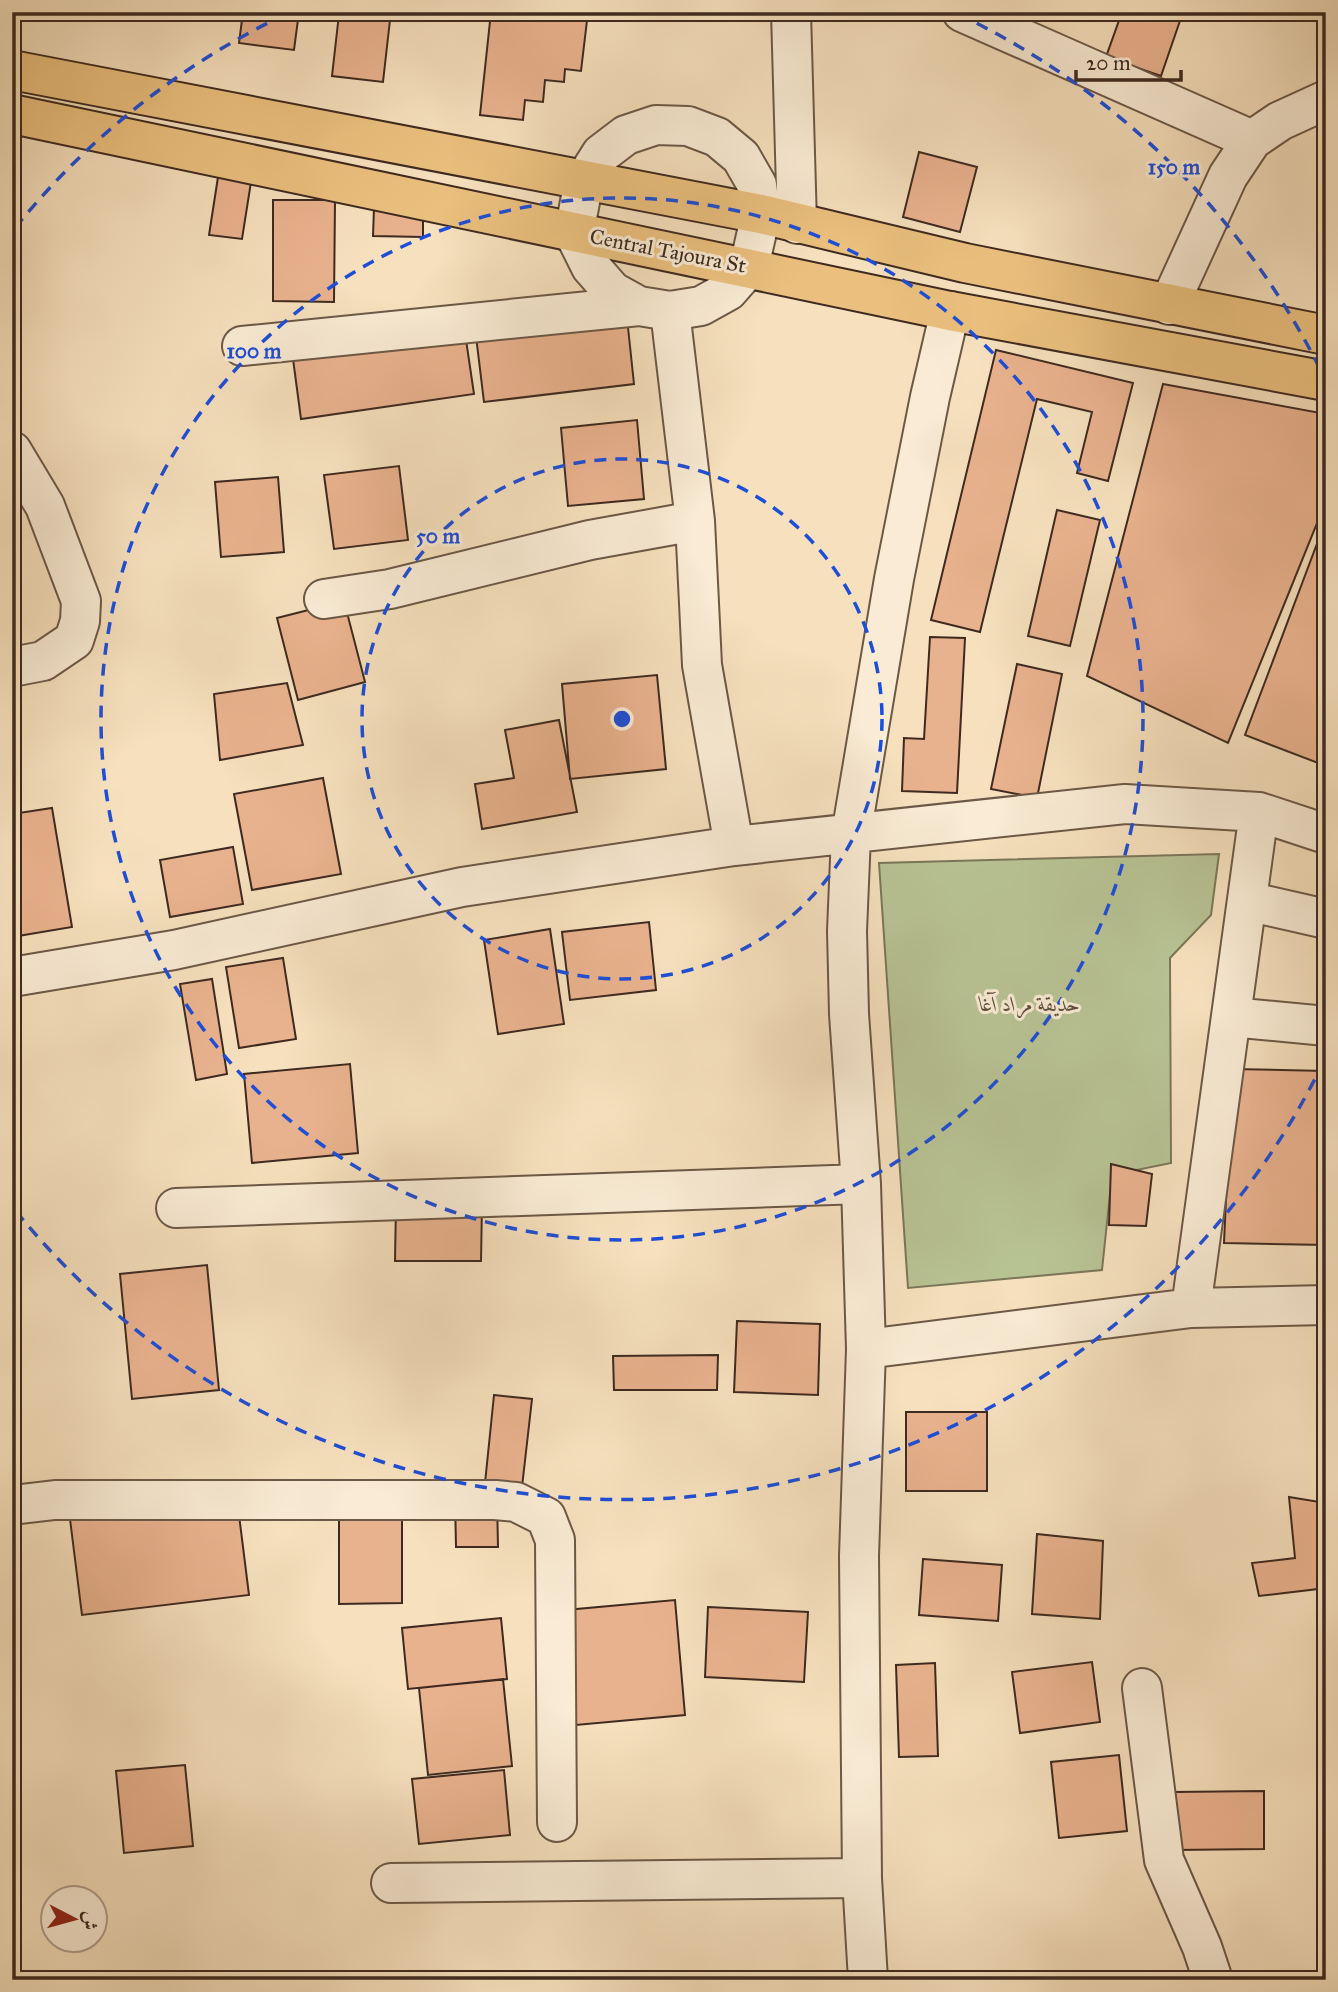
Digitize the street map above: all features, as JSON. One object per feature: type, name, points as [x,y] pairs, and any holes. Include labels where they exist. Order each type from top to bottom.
[{"type":"main road","points":[[12,70],[761,214],[965,263],[1326,335]]},
{"type":"main road","name":"Central Tajoura St","points":[[12,114],[950,310],[1326,382]]},
{"type":"street","points":[[791,12],[797,224]]},
{"type":"street","points":[[962,12],[1252,140]]},
{"type":"street","points":[[1169,304],[1228,176],[1252,140],[1280,121],[1326,100]]},
{"type":"street","points":[[242,346],[701,306],[728,290],[749,267],[761,214],[757,185],[741,157],[717,136],[688,126],[656,125],[626,135],[601,154],[584,181],[574,233],[591,267],[612,291],[654,309]]},
{"type":"street","points":[[654,309],[695,521],[702,665],[734,846]]},
{"type":"street","points":[[868,1980],[862,1878],[859,1556],[866,1349],[861,1184],[848,973],[851,835],[894,579],[950,310]]},
{"type":"street","points":[[12,451],[29,508],[81,601],[80,621],[74,640],[43,661],[12,667]]},
{"type":"street","points":[[324,599],[390,589],[590,540],[695,521]]},
{"type":"street","points":[[12,977],[174,950],[462,887],[734,846],[1125,804],[1259,812],[1326,834]]},
{"type":"street","points":[[1191,1308],[1259,812]]},
{"type":"street","points":[[1247,901],[1326,919]]},
{"type":"street","points":[[1231,1017],[1326,1026]]},
{"type":"street","points":[[176,1208],[861,1184]]},
{"type":"street","points":[[866,1349],[1191,1308],[1326,1305]]},
{"type":"street","points":[[12,1505],[55,1500],[495,1500],[516,1502],[546,1517],[555,1539],[557,1822]]},
{"type":"street","points":[[1142,1688],[1164,1860],[1202,1947],[1213,1980]]},
{"type":"street","points":[[391,1882],[862,1878]]},
{"type":"green space","name":"حديقة مراد آغا","points":[[1219,854],[1211,915],[1170,958],[1171,1163],[1112,1175],[1102,1270],[908,1288],[879,863]]},
{"type":"building","points":[[243,12],[299,12],[294,50],[239,43]]},
{"type":"building","points":[[491,12],[588,12],[581,71],[565,69],[564,82],[545,80],[543,102],[525,100],[523,120],[480,115]]},
{"type":"building","points":[[1122,12],[1183,12],[1161,76],[1106,57]]},
{"type":"building","points":[[339,14],[390,20],[383,82],[332,76]]},
{"type":"building","points":[[919,152],[977,167],[960,232],[903,217]]},
{"type":"building","points":[[218,177],[251,182],[242,239],[209,235]]},
{"type":"building","points":[[273,200],[335,200],[334,302],[273,301]]},
{"type":"building","points":[[374,208],[423,209],[423,237],[373,236]]},
{"type":"building","points":[[627,318],[634,384],[484,402],[476,336]]},
{"type":"building","points":[[465,333],[474,394],[301,419],[293,359]]},
{"type":"building","points":[[996,350],[1133,383],[1108,481],[1077,473],[1092,412],[1037,399],[980,632],[931,620]]},
{"type":"building","points":[[1163,384],[1326,414],[1326,501],[1228,743],[1087,676]]},
{"type":"building","points":[[637,420],[644,499],[568,506],[561,428]]},
{"type":"building","points":[[399,466],[408,540],[334,549],[324,475]]},
{"type":"building","points":[[278,477],[284,552],[221,557],[215,482]]},
{"type":"building","points":[[1057,510],[1100,520],[1070,646],[1028,636]]},
{"type":"building","points":[[1321,533],[1326,535],[1326,766],[1245,735]]},
{"type":"building","points":[[344,601],[365,682],[298,700],[277,618]]},
{"type":"building","points":[[930,637],[965,638],[957,793],[902,791],[904,738],[924,739]]},
{"type":"building","points":[[1017,664],[1062,674],[1037,798],[991,789]]},
{"type":"building","points":[[657,675],[666,769],[570,779],[562,684]]},
{"type":"building","points":[[287,683],[303,745],[220,760],[214,694]]},
{"type":"building","points":[[559,720],[577,812],[482,829],[475,784],[514,778],[505,730]]},
{"type":"building","points":[[323,778],[341,874],[252,890],[234,794]]},
{"type":"building","points":[[52,808],[72,927],[12,937],[12,814]]},
{"type":"building","points":[[233,847],[243,904],[170,917],[160,860]]},
{"type":"building","points":[[649,922],[656,990],[570,1000],[562,932]]},
{"type":"building","points":[[550,929],[564,1024],[498,1034],[484,940]]},
{"type":"building","points":[[283,958],[296,1039],[239,1048],[226,967]]},
{"type":"building","points":[[212,979],[227,1074],[196,1080],[180,984]]},
{"type":"building","points":[[350,1064],[358,1153],[252,1163],[244,1074]]},
{"type":"building","points":[[1232,1069],[1326,1071],[1326,1245],[1224,1243]]},
{"type":"building","points":[[1111,1164],[1152,1174],[1146,1226],[1109,1225]]},
{"type":"building","points":[[396,1203],[482,1204],[481,1261],[395,1261]]},
{"type":"building","points":[[207,1265],[219,1390],[132,1399],[120,1274]]},
{"type":"building","points":[[737,1321],[820,1324],[818,1395],[734,1392]]},
{"type":"building","points":[[718,1355],[717,1390],[614,1390],[613,1356]]},
{"type":"building","points":[[494,1395],[532,1399],[522,1487],[485,1483]]},
{"type":"building","points":[[906,1412],[987,1412],[987,1491],[906,1491]]},
{"type":"building","points":[[1289,1497],[1326,1503],[1326,1588],[1259,1596],[1252,1563],[1295,1558]]},
{"type":"building","points":[[237,1499],[249,1595],[82,1615],[70,1519]]},
{"type":"building","points":[[455,1499],[497,1499],[498,1547],[456,1547]]},
{"type":"building","points":[[402,1501],[402,1603],[339,1604],[339,1502]]},
{"type":"building","points":[[1037,1534],[1103,1541],[1100,1619],[1032,1614]]},
{"type":"building","points":[[923,1559],[1002,1565],[998,1621],[919,1615]]},
{"type":"building","points":[[675,1600],[685,1715],[576,1725],[566,1610]]},
{"type":"building","points":[[708,1607],[808,1612],[804,1682],[705,1677]]},
{"type":"building","points":[[501,1618],[507,1679],[408,1689],[402,1628]]},
{"type":"building","points":[[1092,1662],[1100,1722],[1020,1733],[1012,1672]]},
{"type":"building","points":[[935,1663],[938,1756],[899,1757],[896,1665]]},
{"type":"building","points":[[503,1679],[512,1766],[428,1775],[419,1688]]},
{"type":"building","points":[[1119,1755],[1127,1831],[1059,1838],[1051,1762]]},
{"type":"building","points":[[185,1765],[193,1846],[124,1853],[116,1771]]},
{"type":"building","points":[[504,1770],[510,1835],[419,1844],[412,1779]]},
{"type":"building","points":[[1264,1791],[1264,1849],[1174,1850],[1173,1792]]}]
